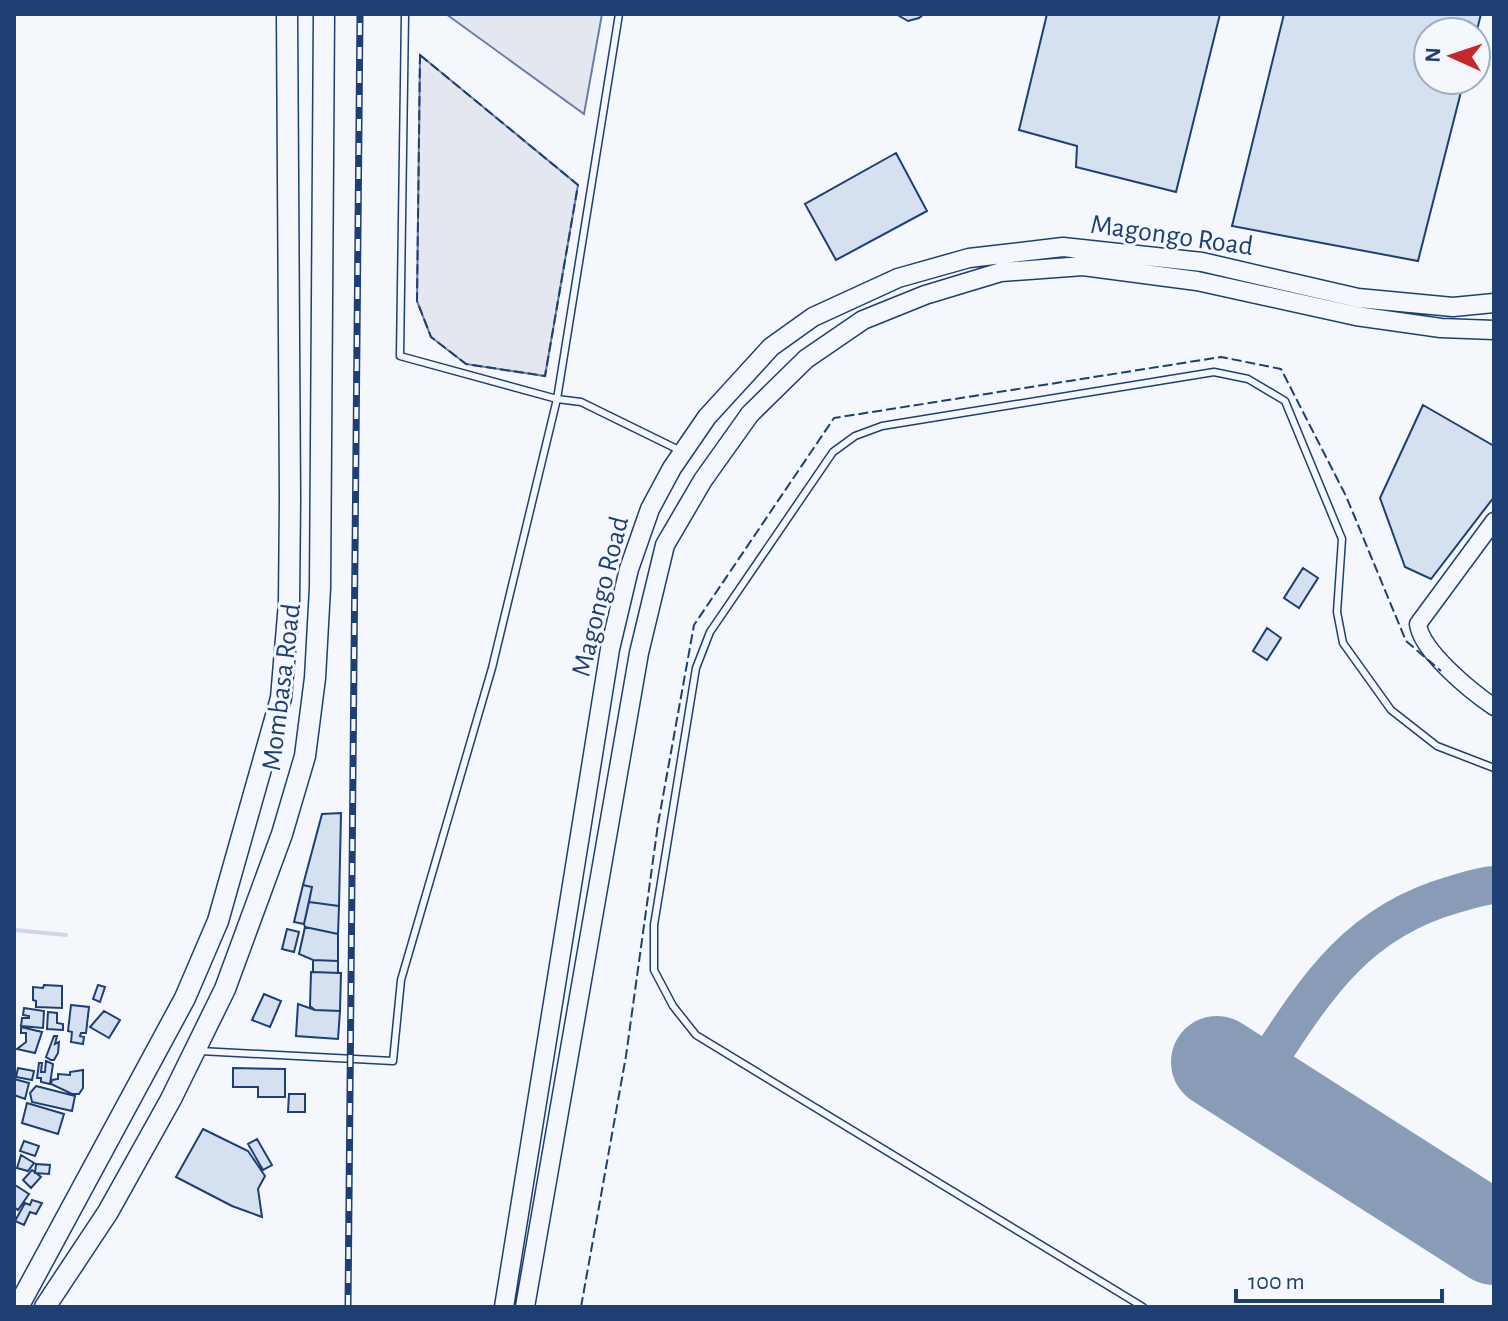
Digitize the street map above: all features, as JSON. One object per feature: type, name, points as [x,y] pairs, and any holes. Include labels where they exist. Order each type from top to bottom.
[{"type":"highway","name":"Mombasa Road","points":[[18,1307],[185,998],[213,934],[235,867],[281,698],[289,603],[290,499],[287,14]]},
{"type":"highway","name":"Mombasa Road","points":[[45,1307],[108,1212],[196,1050],[225,989],[282,834],[305,756],[315,678],[320,588],[324,14]]},
{"type":"main road","name":"Magongo Road","points":[[504,1307],[610,649],[629,569],[650,509],[683,452],[707,417],[771,347],[813,317],[898,278],[969,258],[1063,247],[1202,262],[1358,298],[1453,307],[1494,303]]},
{"type":"main road","name":"Magongo Road","points":[[525,1307],[639,653],[665,545],[703,480],[750,414],[806,359],[863,320],[925,295],[1001,272],[1083,266],[1197,281],[1356,316],[1441,328],[1494,330]]},
{"type":"main road","points":[[610,649],[639,653]]},
{"type":"street","points":[[1494,521],[1418,624],[1421,635],[1432,651],[1476,694],[1494,707]]},
{"type":"lane","points":[[405,14],[400,356],[557,399],[581,402],[683,452]]},
{"type":"lane","points":[[196,1050],[393,1061],[401,980],[492,668],[557,399],[619,14]]},
{"type":"lane","points":[[1143,1307],[696,1035],[673,1006],[654,970],[654,925],[696,668],[710,632],[833,452],[855,436],[882,426],[1214,372],[1248,379],[1285,401],[1342,539],[1337,612],[1343,643],[1391,710],[1437,746],[1494,768]]},
{"type":"shaded area","points":[[446,14],[602,14],[584,114]]},
{"type":"shaded area","points":[[420,55],[578,185],[545,376],[466,364],[431,337],[417,301]]},
{"type":"building","points":[[896,14],[924,14],[908,21]]},
{"type":"building","points":[[1047,14],[1220,14],[1176,192],[1076,167],[1077,146],[1019,130]]},
{"type":"building","points":[[1284,14],[1481,14],[1412,16],[1412,96],[1460,96],[1418,261],[1232,226]]},
{"type":"building","points":[[896,153],[927,211],[836,260],[805,204]]},
{"type":"building","points":[[1423,405],[1494,446],[1494,497],[1431,579],[1405,567],[1380,498]]},
{"type":"building","points":[[1303,568],[1318,578],[1299,608],[1284,598]]},
{"type":"building","points":[[1267,628],[1281,638],[1267,660],[1253,651]]},
{"type":"building","points":[[341,813],[339,906],[309,902],[312,887],[303,885],[322,814]]},
{"type":"building","points":[[303,885],[312,887],[304,924],[294,922]]},
{"type":"building","points":[[309,902],[339,906],[338,934],[305,927]]},
{"type":"building","points":[[305,927],[338,934],[338,961],[313,960],[299,954]]},
{"type":"building","points":[[287,929],[299,932],[294,952],[282,949]]},
{"type":"building","points":[[313,960],[338,961],[338,973],[313,972]]},
{"type":"building","points":[[311,972],[341,973],[340,1011],[315,1010],[310,1006]]},
{"type":"building","points":[[44,985],[62,986],[62,1008],[36,1007],[33,987],[43,988]]},
{"type":"building","points":[[98,985],[105,987],[100,1002],[93,999]]},
{"type":"building","points":[[264,994],[281,1001],[270,1027],[252,1020]]},
{"type":"building","points":[[298,1004],[315,1010],[340,1011],[338,1039],[296,1036]]},
{"type":"building","points":[[71,1005],[89,1007],[86,1033],[80,1036],[84,1037],[83,1044],[71,1042],[72,1032],[68,1031]]},
{"type":"building","points":[[24,1008],[44,1011],[43,1028],[21,1026],[22,1018],[29,1018],[23,1015]]},
{"type":"building","points":[[104,1011],[120,1020],[109,1038],[90,1027]]},
{"type":"building","points":[[48,1012],[57,1013],[57,1023],[63,1024],[63,1030],[47,1029]]},
{"type":"building","points":[[21,1027],[42,1032],[35,1053],[17,1049],[26,1042],[26,1033],[21,1033]]},
{"type":"building","points":[[54,1036],[57,1036],[55,1044],[59,1042],[58,1053],[51,1060],[46,1057]]},
{"type":"building","points":[[46,1061],[53,1064],[50,1084],[37,1078],[39,1063],[42,1063],[41,1072],[45,1072]]},
{"type":"building","points":[[18,1068],[34,1071],[32,1080],[16,1077]]},
{"type":"building","points":[[233,1068],[285,1069],[285,1097],[258,1097],[258,1087],[233,1087]]},
{"type":"building","points":[[83,1070],[83,1088],[79,1094],[51,1084],[52,1080],[58,1079],[58,1074],[70,1075],[70,1072]]},
{"type":"building","points":[[14,1079],[29,1083],[25,1099],[14,1095]]},
{"type":"building","points":[[36,1086],[75,1096],[72,1111],[32,1102],[30,1093]]},
{"type":"building","points":[[289,1094],[305,1094],[305,1112],[288,1112]]},
{"type":"building","points":[[27,1103],[64,1114],[58,1134],[22,1123]]},
{"type":"building","points":[[203,1129],[248,1151],[265,1176],[258,1189],[262,1217],[232,1206],[176,1177]]},
{"type":"building","points":[[257,1139],[272,1165],[263,1170],[248,1144]]},
{"type":"building","points":[[24,1141],[39,1146],[35,1156],[20,1151]]},
{"type":"building","points":[[21,1155],[34,1163],[28,1171],[17,1168]]},
{"type":"building","points":[[36,1164],[50,1165],[49,1174],[35,1173]]},
{"type":"building","points":[[32,1170],[41,1177],[31,1188],[23,1180]]},
{"type":"building","points":[[15,1185],[29,1194],[18,1210],[14,1207]]},
{"type":"building","points":[[32,1200],[42,1203],[36,1214],[30,1212],[24,1225],[15,1221],[25,1203],[30,1205]]},
{"type":"waterway","points":[[14,930],[66,935]]},
{"type":"taxiway","points":[[1253,1084],[1313,995],[1358,946],[1385,925],[1416,908],[1494,885]]},
{"type":"runway","points":[[1217,1062],[1494,1239]]},
{"type":"railway","points":[[348,1307],[360,14]]},
{"type":"fence","points":[[420,55],[578,185],[545,376],[466,364],[431,337],[417,301],[420,55]]},
{"type":"fence","points":[[581,1307],[626,1056],[658,824],[694,625],[834,418],[1221,357],[1281,369],[1346,496],[1406,641],[1441,671]]}]
